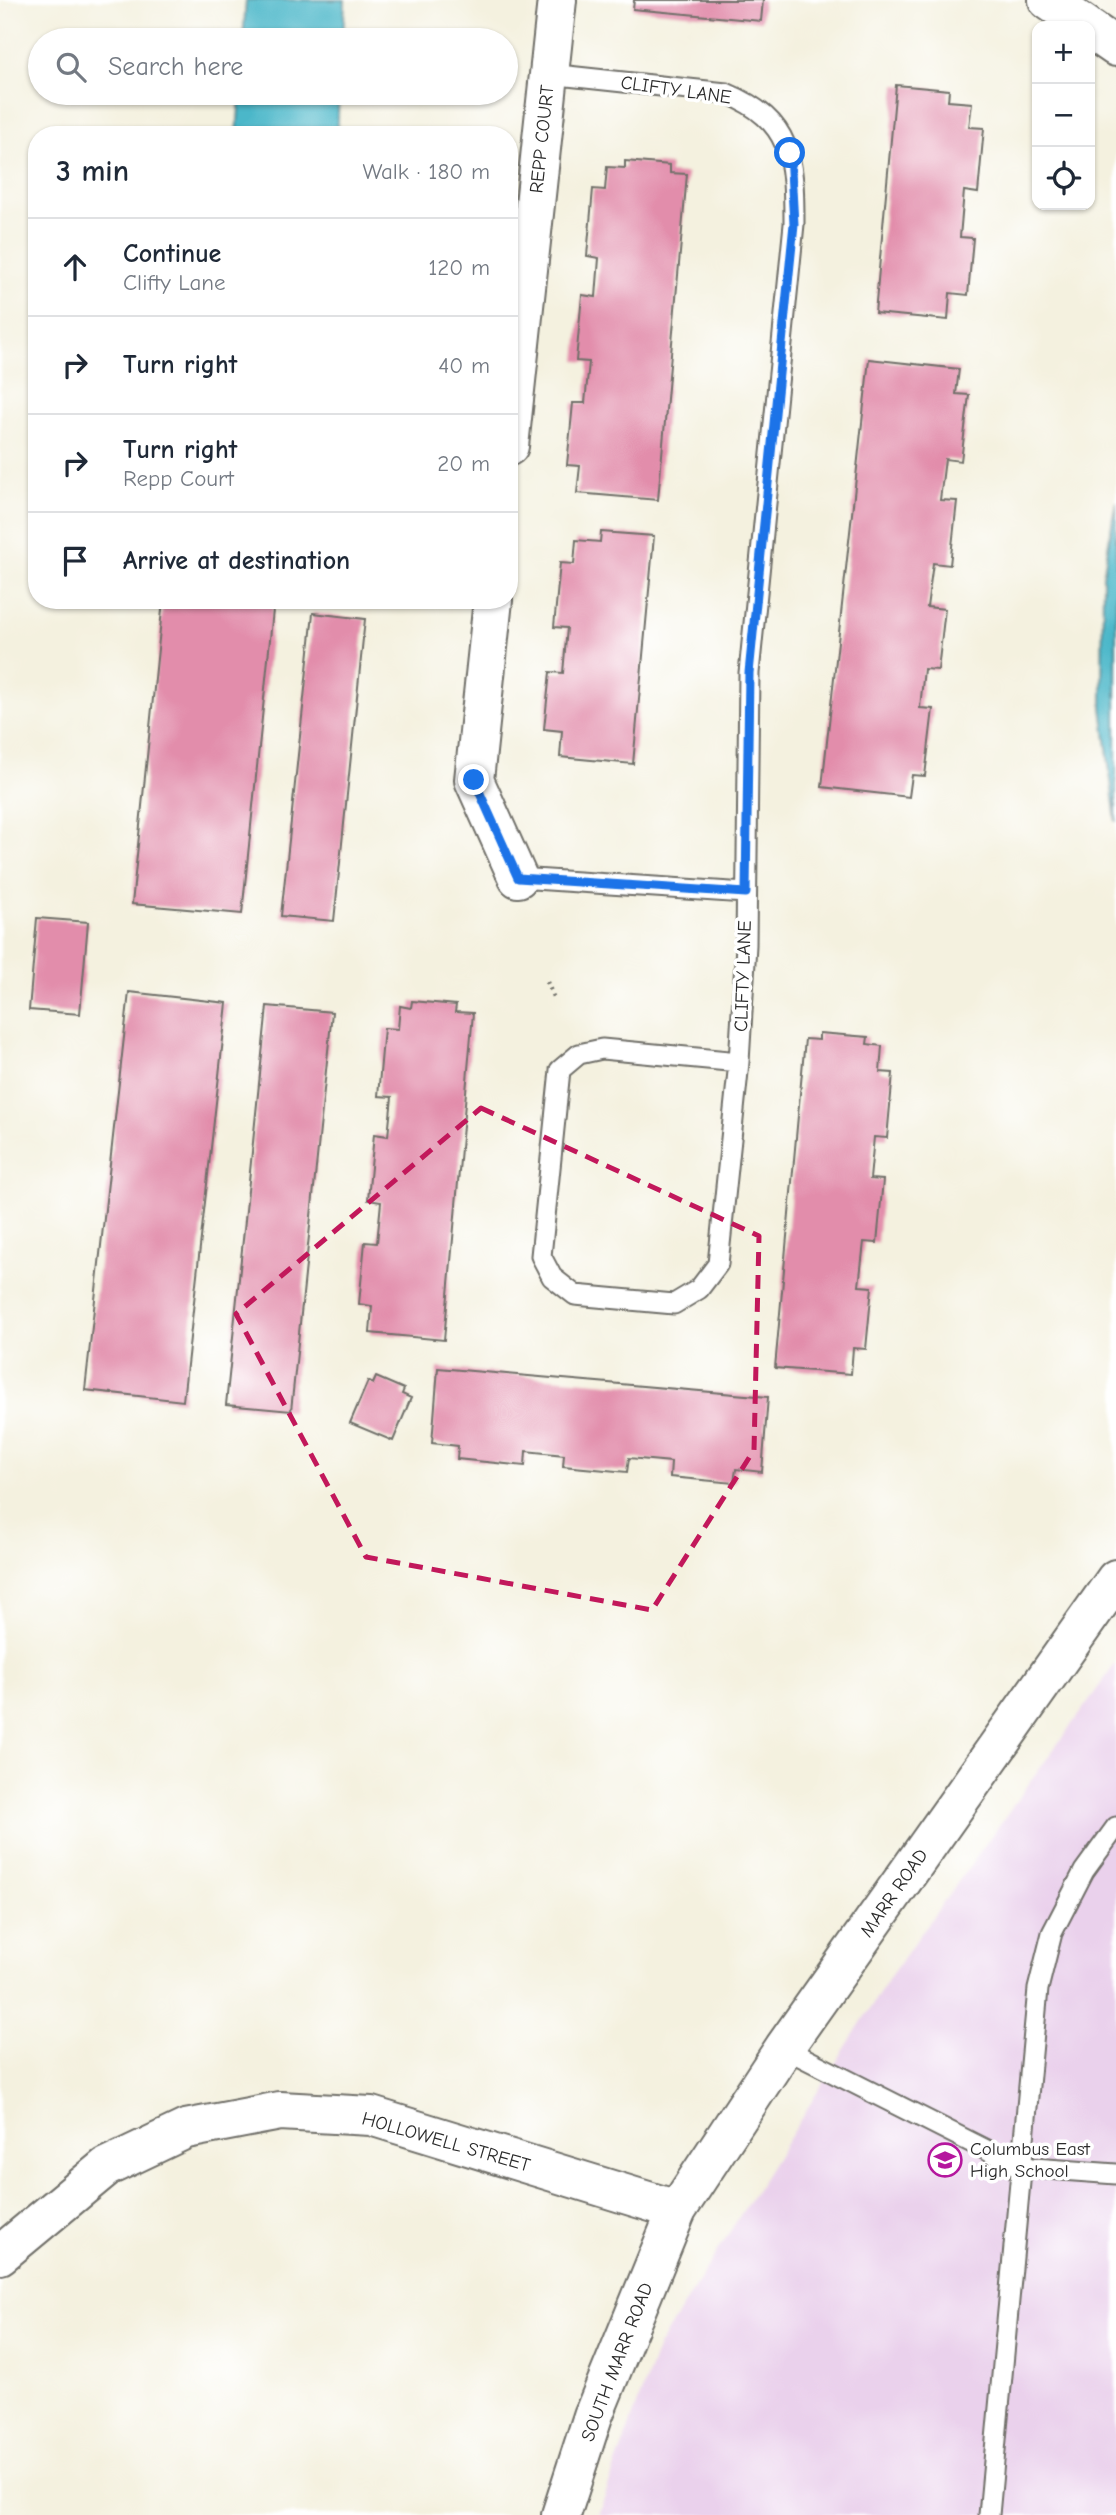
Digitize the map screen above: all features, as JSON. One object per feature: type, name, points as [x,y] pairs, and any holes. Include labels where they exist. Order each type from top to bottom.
[{"type":"main road","name":"REPP COURT","points":[[518,362],[557,0]]},
{"type":"main road","points":[[1048,0],[1078,21]]},
{"type":"main road","points":[[1095,33],[1116,47]]},
{"type":"main road","points":[[492,609],[474,780],[518,878]]},
{"type":"main road","name":"MARR ROAD","points":[[677,2210],[784,2048],[1116,1578]]},
{"type":"main road","name":"HOLLOWELL STREET","points":[[0,2255],[106,2167],[186,2129],[280,2111],[371,2116],[677,2210]]},
{"type":"main road","name":"SOUTH MARR ROAD","points":[[561,2515],[593,2416],[677,2210]]},
{"type":"lane","name":"CLIFTY LANE","points":[[549,74],[726,93],[751,103],[773,123],[790,153],[794,224],[749,673],[746,893],[739,1062],[718,1264],[699,1289],[674,1304],[575,1295],[552,1277],[541,1256],[560,1070],[579,1054],[602,1049],[739,1062]]},
{"type":"lane","points":[[518,878],[746,893]]},
{"type":"lane","points":[[989,2515],[1038,1989],[1052,1933],[1084,1871],[1116,1827]]},
{"type":"lane","points":[[784,2048],[1020,2167],[1116,2174]]},
{"type":"path","points":[[547,982],[554,999]]},
{"type":"highlighted area","points":[[481,1108],[759,1236],[754,1450],[652,1610],[366,1557],[236,1314]]},
{"type":"shaded area","name":"Columbus East High School","points":[[1116,1663],[1116,2515],[598,2515],[658,2346],[891,1975]]},
{"type":"water","points":[[246,0],[345,0],[344,28],[244,28]]},
{"type":"water","points":[[239,105],[338,105],[337,126],[238,126]]},
{"type":"water","points":[[1116,502],[1116,822],[1102,707],[1103,576]]},
{"type":"building","points":[[634,0],[763,0],[761,21],[633,9]]},
{"type":"building","points":[[896,85],[949,90],[948,101],[972,103],[969,127],[984,128],[978,193],[964,191],[960,237],[973,238],[968,295],[950,293],[948,320],[875,313]]},
{"type":"building","points":[[625,161],[670,165],[670,173],[687,174],[658,500],[577,493],[580,466],[567,465],[573,403],[585,403],[589,362],[576,361],[582,295],[596,297],[599,258],[587,256],[593,189],[605,190],[607,167],[625,168]]},
{"type":"building","points":[[869,359],[959,369],[956,394],[969,395],[961,461],[945,459],[940,500],[957,501],[950,565],[933,563],[927,607],[945,609],[938,670],[924,669],[920,708],[933,709],[925,776],[912,775],[909,797],[822,787]]},
{"type":"building","points":[[601,532],[654,536],[633,764],[560,757],[562,731],[544,729],[550,672],[563,673],[567,628],[554,627],[560,563],[574,564],[576,540],[600,542]]},
{"type":"building","points":[[162,609],[273,609],[242,914],[132,904]]},
{"type":"building","points":[[313,613],[365,619],[334,921],[281,916]]},
{"type":"building","points":[[37,918],[88,922],[80,1014],[29,1010]]},
{"type":"building","points":[[129,992],[227,1003],[183,1401],[85,1390]]},
{"type":"building","points":[[412,1001],[456,1005],[455,1012],[473,1013],[444,1340],[370,1333],[372,1306],[359,1304],[365,1242],[377,1243],[381,1202],[368,1200],[374,1134],[388,1136],[392,1097],[378,1096],[384,1028],[398,1029],[400,1006],[411,1008]]},
{"type":"building","points":[[267,1006],[332,1012],[291,1411],[226,1405]]},
{"type":"building","points":[[819,1033],[868,1037],[867,1044],[882,1046],[880,1072],[893,1073],[887,1138],[874,1137],[870,1179],[883,1180],[877,1243],[864,1242],[859,1286],[872,1287],[866,1349],[853,1348],[851,1374],[775,1368],[805,1039],[819,1040]]},
{"type":"building","points":[[438,1368],[768,1397],[762,1472],[736,1469],[734,1483],[670,1477],[671,1462],[629,1458],[627,1472],[563,1466],[564,1455],[526,1451],[525,1466],[457,1459],[458,1446],[432,1443]]},
{"type":"building","points":[[376,1377],[404,1389],[402,1394],[411,1398],[393,1441],[350,1423],[368,1381],[373,1384]]},
{"type":"place","name":"Columbus East High School","points":[[945,2160]]},
{"type":"route","points":[[474,780],[518,878],[746,893],[749,673],[794,224],[790,153]]}]
